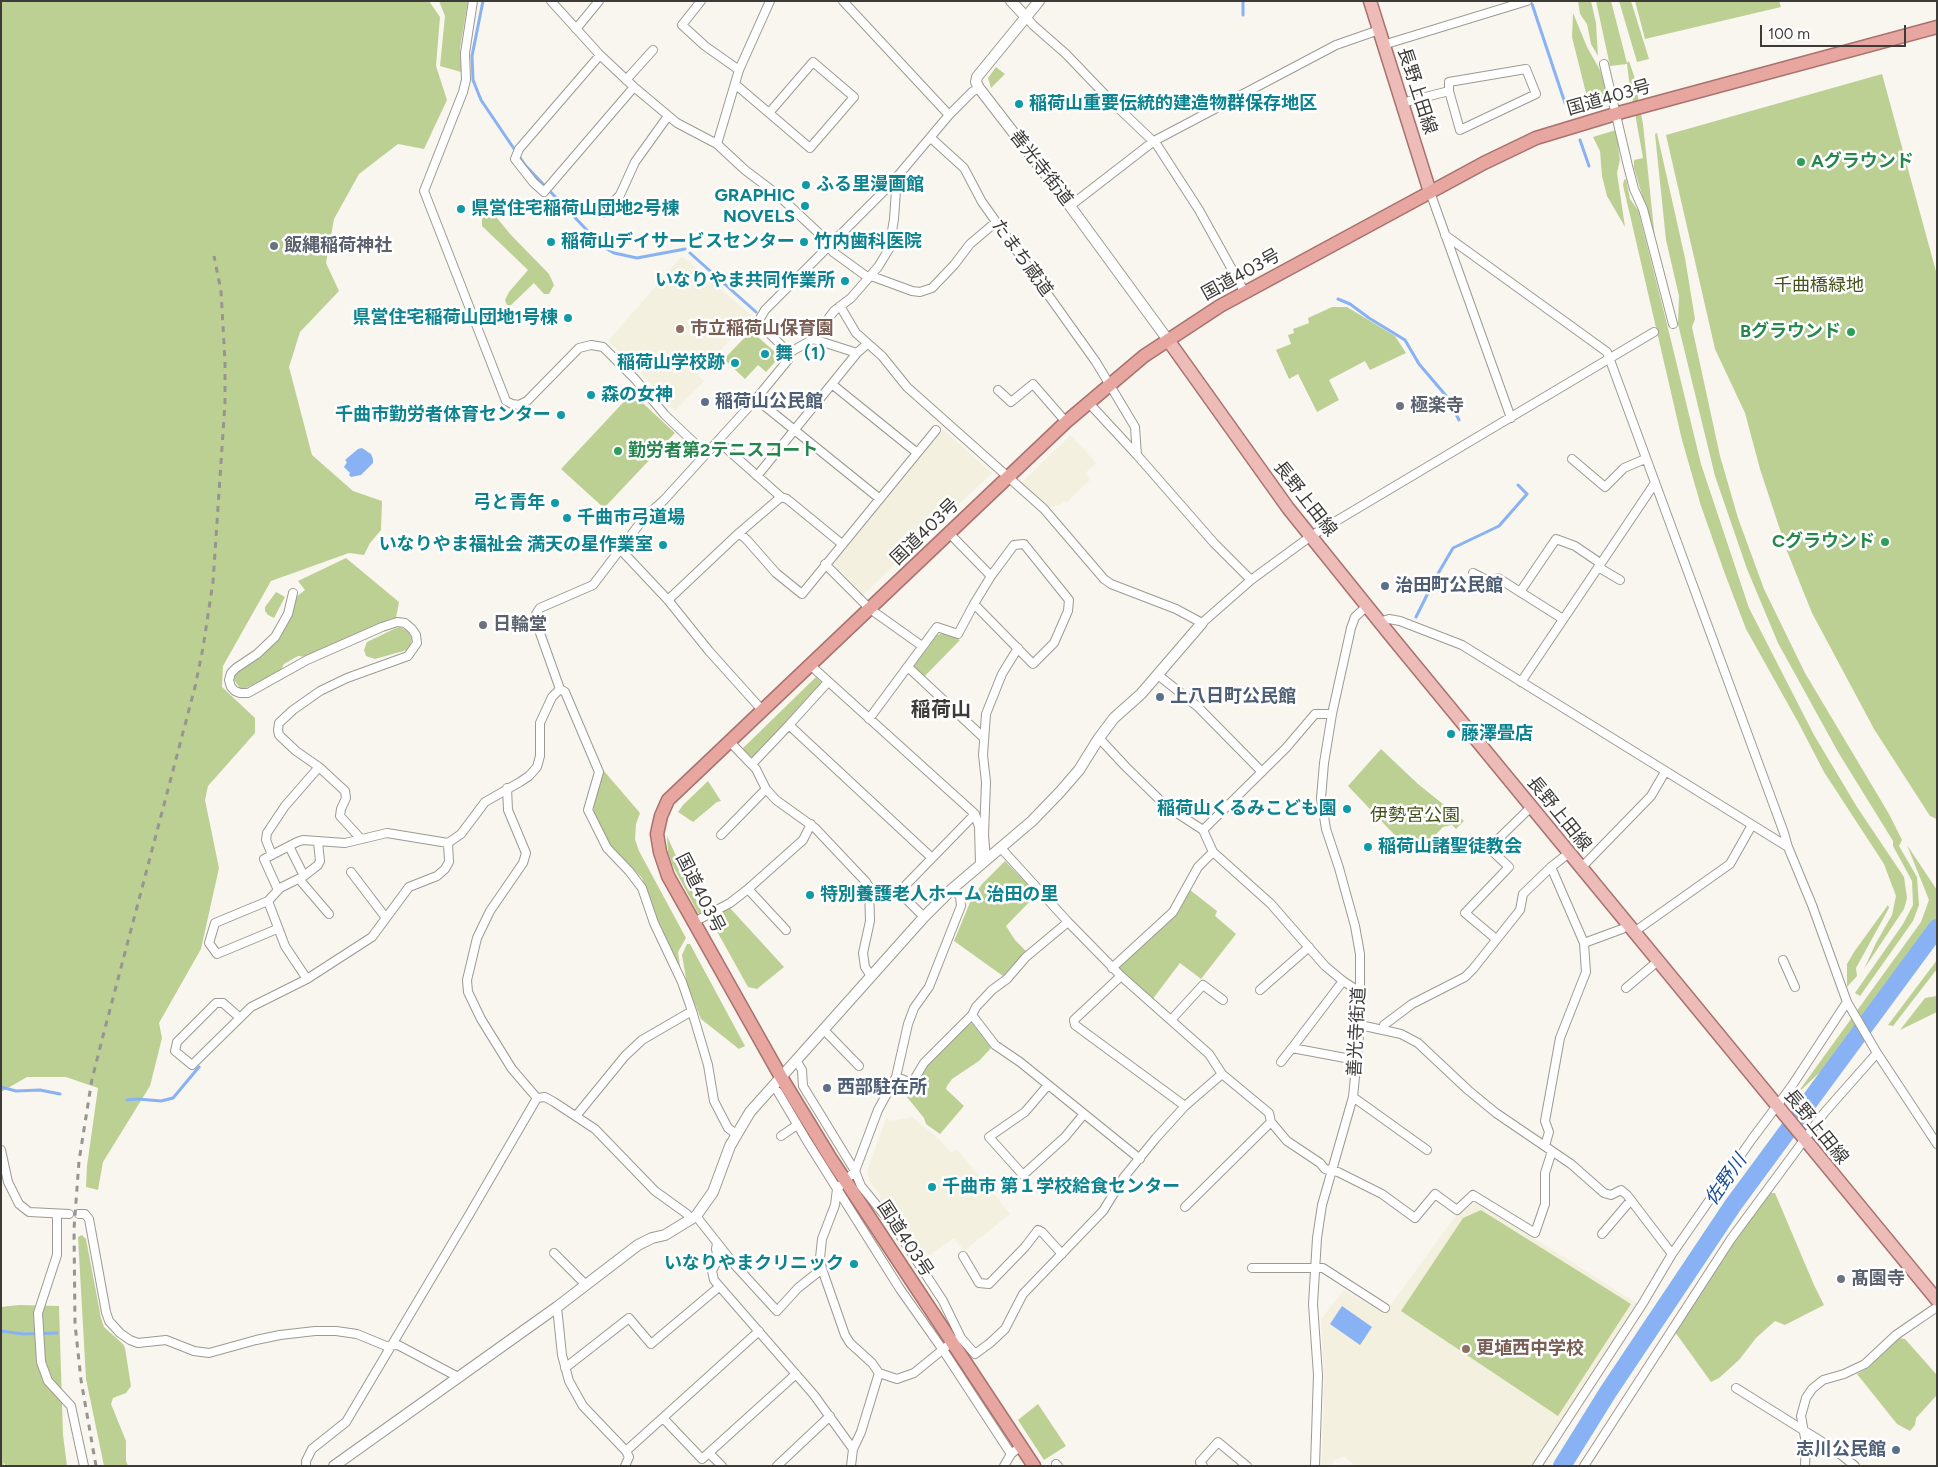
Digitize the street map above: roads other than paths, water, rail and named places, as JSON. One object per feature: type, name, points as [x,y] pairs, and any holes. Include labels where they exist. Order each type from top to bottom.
[{"type":"highway","name":"国道403号","points":[[1034,1466],[1016,1450],[952,1343],[841,1184],[668,876],[660,852],[658,834],[661,816],[668,800],[809,664],[870,609],[1088,402],[1168,340],[1244,291],[1536,138],[1616,114],[1937,27]]},
{"type":"main road","name":"長野上田線","points":[[1370,1],[1430,192]]},
{"type":"main road","name":"長野上田線","points":[[1168,340],[1256,464],[1379,622],[1937,1300]]},
{"type":"street","points":[[473,1],[465,53],[466,80],[463,92],[424,191],[506,401],[519,405],[526,401],[579,348],[592,345],[603,347],[635,379],[665,415],[706,454]]},
{"type":"street","points":[[551,1],[600,54],[634,87],[668,116],[717,144],[745,170],[778,195],[826,239],[833,252],[866,276],[871,276],[912,291],[920,292],[932,288],[954,266],[970,244],[996,222]]},
{"type":"street","points":[[576,29],[600,1]]},
{"type":"street","points":[[702,1],[682,25],[705,46],[739,70]]},
{"type":"street","points":[[717,144],[739,70],[770,1]]},
{"type":"street","points":[[843,1],[949,115]]},
{"type":"street","points":[[1011,1],[1033,25],[1066,54],[1113,103],[1154,141],[1199,210],[1244,291]]},
{"type":"street","points":[[789,353],[758,322],[765,310],[891,184],[949,115],[972,92],[979,88],[976,82],[977,77],[1039,1]]},
{"type":"street","points":[[1383,45],[1527,1]]},
{"type":"street","points":[[1070,206],[1154,141],[1336,45],[1379,30]]},
{"type":"street","points":[[626,80],[653,50]]},
{"type":"street","points":[[600,54],[517,153],[522,168],[533,182],[547,188],[634,87]]},
{"type":"street","points":[[735,84],[769,114],[810,148],[854,97],[813,62],[769,114]]},
{"type":"street","points":[[1604,64],[1634,189],[1643,209],[1673,324]]},
{"type":"street","points":[[1526,69],[1536,94],[1460,130],[1449,91],[1449,82],[1526,69]]},
{"type":"street","name":"善光寺街道","points":[[979,88],[1070,206],[1168,340]]},
{"type":"street","points":[[1402,103],[1449,91]]},
{"type":"street","points":[[603,213],[620,195],[635,162],[668,116]]},
{"type":"street","name":"たまち蔵道","points":[[931,138],[964,168],[978,195],[996,222],[1054,301],[1109,384],[1135,427],[1137,455]]},
{"type":"street","points":[[789,353],[813,339],[840,306],[851,298],[871,276],[889,249],[896,190],[891,184]]},
{"type":"street","points":[[1430,192],[1511,418]]},
{"type":"street","points":[[1445,235],[1607,352],[1788,847],[1812,905],[1848,1003],[1875,1051],[1937,1144]]},
{"type":"street","points":[[840,306],[856,333],[882,356],[907,387],[1044,509],[1104,579],[1111,584],[1176,609],[1202,623]]},
{"type":"street","points":[[334,1466],[556,1307],[638,1245],[652,1238],[665,1235],[693,1218],[712,1192],[736,1134],[750,1112],[924,917],[983,861],[1032,821],[1079,770],[1114,718],[1141,694],[1202,623],[1251,580],[1311,536],[1654,332]]},
{"type":"street","points":[[813,339],[857,353]]},
{"type":"street","points":[[757,476],[857,353],[867,344]]},
{"type":"street","points":[[736,1134],[728,1128],[714,1102],[708,1065],[692,1011],[682,982],[651,917],[642,888],[607,848],[588,810],[598,772],[565,692],[560,689],[535,619],[540,608],[593,586],[644,518],[664,500],[756,399],[788,360],[789,353]]},
{"type":"street","points":[[998,390],[1011,402],[1033,384],[1066,422]]},
{"type":"street","points":[[832,385],[916,452]]},
{"type":"street","points":[[756,399],[880,499]]},
{"type":"street","points":[[1088,402],[1214,543],[1251,580]]},
{"type":"street","points":[[739,533],[776,573],[802,594],[916,452],[936,430]]},
{"type":"street","points":[[718,441],[781,497],[787,499],[842,544]]},
{"type":"street","points":[[1572,459],[1605,487],[1624,468],[1645,459]]},
{"type":"street","points":[[1521,682],[1655,483]]},
{"type":"street","points":[[668,600],[739,533],[781,497]]},
{"type":"street","points":[[949,533],[991,576]]},
{"type":"street","points":[[1520,592],[1556,539],[1575,546],[1620,580]]},
{"type":"street","points":[[869,719],[937,627],[958,634],[974,604],[991,576],[1014,545],[1024,544],[1069,600],[1068,611],[1054,643],[1034,664],[974,604]]},
{"type":"street","points":[[620,549],[668,600],[709,651],[762,710]]},
{"type":"street","points":[[826,564],[870,609],[922,646]]},
{"type":"street","points":[[1474,573],[1495,584],[1498,578],[1563,619]]},
{"type":"street","points":[[293,593],[288,614],[275,637],[257,654],[231,673],[229,680],[235,691],[248,693],[307,660],[397,622],[406,623],[416,635],[417,642],[408,656],[346,678],[320,691],[282,720],[278,730],[279,735],[296,751],[319,767],[344,791],[346,798],[340,816],[361,839]]},
{"type":"street","name":"善光寺街道","points":[[1315,1466],[1318,1375],[1313,1304],[1314,1268],[1322,1206],[1353,1097],[1360,1025],[1360,954],[1342,876],[1326,829],[1321,798],[1324,763],[1332,714],[1352,624],[1358,614],[1367,606]]},
{"type":"street","points":[[1379,622],[1389,619],[1400,621],[1462,645],[1788,847]]},
{"type":"street","points":[[983,861],[986,782],[983,755],[986,714],[1002,674],[1018,648]]},
{"type":"street","points":[[809,664],[975,814],[979,827],[983,861]]},
{"type":"street","points":[[908,667],[984,738]]},
{"type":"street","points":[[1158,675],[1197,706],[1262,772]]},
{"type":"street","points":[[752,764],[828,682]]},
{"type":"street","points":[[278,890],[264,859],[303,840],[345,843],[387,833],[448,843],[460,834],[485,802],[529,776],[537,767],[540,756],[540,723],[552,697],[560,689]]},
{"type":"street","points":[[1203,830],[1286,748],[1315,714],[1332,714]]},
{"type":"street","points":[[789,725],[932,858]]},
{"type":"street","points":[[1099,738],[1126,768],[1166,806],[1203,830],[1212,852],[1271,904],[1326,966],[1343,981],[1360,992]]},
{"type":"street","points":[[729,741],[756,769],[766,789],[776,800],[811,824],[869,887],[870,921],[863,953],[865,967],[871,976]]},
{"type":"street","points":[[272,855],[266,840],[267,833],[286,806],[319,767]]},
{"type":"street","points":[[1581,868],[1651,796],[1665,772]]},
{"type":"street","points":[[508,788],[508,810],[526,853],[523,863],[490,911],[480,932],[467,980],[468,992],[481,1019],[512,1068],[536,1098]]},
{"type":"street","points":[[721,835],[766,789]]},
{"type":"street","points":[[1496,939],[1465,913],[1509,867],[1489,848],[1531,807]]},
{"type":"street","points":[[924,917],[899,892],[975,814]]},
{"type":"street","points":[[694,922],[730,903],[748,889],[803,840],[811,824]]},
{"type":"street","points":[[1584,943],[1622,929],[1631,928],[1730,864],[1752,826]]},
{"type":"street","points":[[277,929],[216,954],[209,943],[215,923],[268,902],[278,890],[301,878],[318,865],[320,860],[318,842]]},
{"type":"street","points":[[239,1017],[224,1003],[216,1003],[177,1042],[175,1050],[192,1065],[251,1007],[308,979],[372,937],[409,887],[438,876],[445,869],[449,862],[448,843]]},
{"type":"street","points":[[289,846],[301,878],[329,914]]},
{"type":"street","points":[[1000,847],[1120,976],[1209,1054],[1222,1074],[1269,1113],[1271,1122],[1288,1141],[1320,1163],[1325,1169],[1332,1170],[1382,1194],[1415,1218],[1435,1194],[1457,1210],[1473,1195],[1535,1233],[1545,1204],[1545,1173],[1552,1152]]},
{"type":"street","points":[[1112,968],[1173,912],[1198,867],[1212,852]]},
{"type":"street","points":[[1383,1030],[1384,1025],[1412,1004],[1465,976],[1473,969],[1520,910],[1523,894],[1551,867],[1569,853]]},
{"type":"street","points":[[1546,1146],[1549,1132],[1545,1121],[1560,1038],[1586,972],[1584,943],[1551,867]]},
{"type":"street","points":[[351,872],[386,918]]},
{"type":"street","points":[[748,889],[786,930]]},
{"type":"street","points":[[952,889],[960,896],[961,906],[929,987],[914,1008],[908,1024],[896,1077],[878,1110],[855,1170],[841,1184],[822,1239],[820,1258],[822,1269],[850,1343],[872,1363],[879,1373],[897,1380],[914,1373],[952,1343]]},
{"type":"street","points":[[268,902],[285,946],[308,979]]},
{"type":"street","points":[[896,1077],[912,1083],[924,1063],[972,1015],[976,1007],[992,990],[1006,979],[1026,957],[1068,922]]},
{"type":"street","points":[[1260,990],[1309,947]]},
{"type":"street","points":[[1783,960],[1795,986]]},
{"type":"street","points":[[1626,988],[1658,961]]},
{"type":"street","points":[[1120,976],[1074,1020],[1075,1025],[1185,1106]]},
{"type":"street","points":[[1281,1062],[1343,981]]},
{"type":"street","points":[[1171,1020],[1203,985],[1223,1000]]},
{"type":"street","points":[[1537,1466],[1643,1303],[1672,1254],[1777,1107],[1848,1003]]},
{"type":"street","points":[[576,1116],[625,1056],[642,1040],[692,1011]]},
{"type":"street","points":[[972,1015],[995,1046],[1048,1085],[1140,1159]]},
{"type":"street","points":[[1360,1025],[1401,1034],[1418,1043],[1468,1090],[1496,1113],[1571,1164],[1604,1193],[1611,1195],[1621,1190],[1631,1200],[1672,1254]]},
{"type":"street","points":[[823,1029],[859,1066]]},
{"type":"street","points":[[1292,1048],[1356,1060]]},
{"type":"street","points":[[1584,1466],[1726,1246],[1803,1139],[1875,1051]]},
{"type":"street","points":[[796,1060],[802,1070],[803,1086],[855,1170],[861,1186],[896,1229],[943,1301],[952,1343]]},
{"type":"street","points":[[952,1343],[975,1354],[1005,1329],[1023,1294],[1103,1211],[1124,1177],[1185,1106],[1222,1074]]},
{"type":"street","points":[[1048,1085],[1025,1112],[990,1137],[1023,1175],[1065,1137],[1084,1114]]},
{"type":"street","points":[[778,1092],[797,1125],[841,1184]]},
{"type":"street","points":[[536,1098],[545,1097],[576,1116],[611,1144],[655,1191],[693,1218],[717,1242],[755,1288],[777,1311],[798,1288],[822,1269]]},
{"type":"street","points":[[1353,1097],[1427,1150]]},
{"type":"street","points":[[306,1466],[306,1461],[312,1450],[346,1422],[536,1098]]},
{"type":"street","points":[[1185,1207],[1271,1122]]},
{"type":"street","points":[[781,1136],[797,1125]]},
{"type":"street","points":[[1,1150],[8,1182],[19,1204],[29,1212],[69,1214]]},
{"type":"street","points":[[1602,1234],[1631,1200]]},
{"type":"street","points":[[57,1214],[57,1255],[52,1274],[40,1302],[38,1313],[39,1340],[44,1372],[48,1381],[71,1406],[84,1466]]},
{"type":"street","points":[[80,1214],[85,1214],[89,1219],[109,1321],[120,1333],[130,1340],[138,1343],[166,1340],[194,1351],[209,1353],[256,1340],[315,1330],[357,1334],[386,1346],[398,1345],[458,1377]]},
{"type":"street","points":[[963,1256],[979,1283],[989,1284],[1025,1247],[1038,1230],[1062,1254]]},
{"type":"street","points":[[717,1242],[718,1258],[712,1271],[712,1276],[719,1287],[796,1374],[830,1416],[853,1449]]},
{"type":"street","points":[[554,1253],[586,1285]]},
{"type":"street","points":[[1252,1268],[1323,1268],[1385,1308]]},
{"type":"street","points":[[565,1368],[629,1318],[651,1344],[719,1287]]},
{"type":"street","points":[[556,1307],[565,1368],[569,1382],[583,1406],[626,1450],[629,1457],[625,1466]]},
{"type":"street","points":[[1805,1466],[1806,1443],[1800,1416],[1806,1398],[1812,1390],[1823,1380],[1844,1374],[1865,1364],[1896,1334],[1937,1307]]},
{"type":"street","points":[[626,1450],[759,1331]]},
{"type":"street","points":[[851,1466],[853,1449],[861,1432],[879,1373]]},
{"type":"street","points":[[663,1418],[702,1459],[796,1374]]},
{"type":"street","points":[[1736,1388],[1798,1425],[1855,1466]]},
{"type":"street","points":[[777,1466],[830,1416]]},
{"type":"street","points":[[1203,1466],[1200,1462],[1218,1442],[1246,1466]]},
{"type":"street","points":[[1004,1466],[1016,1450]]},
{"type":"street","points":[[710,1453],[722,1466]]},
{"type":"water","points":[[362,448],[371,454],[373,463],[361,475],[351,477],[344,467],[347,462],[345,460]]},
{"type":"water","points":[[1342,1306],[1372,1327],[1360,1345],[1330,1324]]},
{"type":"waterway","points":[[483,1],[472,56],[473,80],[481,100],[525,165],[602,246],[614,253],[637,258],[685,249]]},
{"type":"waterway","points":[[1243,1],[1243,15]]},
{"type":"waterway","points":[[1532,4],[1565,103]]},
{"type":"waterway","points":[[1580,140],[1589,166]]},
{"type":"waterway","points":[[690,253],[756,312]]},
{"type":"waterway","points":[[1338,299],[1350,304],[1405,340],[1419,364],[1448,398],[1459,420]]},
{"type":"waterway","points":[[1416,617],[1453,548],[1499,526],[1527,494],[1518,485]]},
{"type":"waterway","name":"佐野川","points":[[1562,1466],[1608,1392],[1733,1205],[1937,928]]},
{"type":"waterway","points":[[127,1100],[161,1101],[173,1098],[199,1067]]},
{"type":"waterway","points":[[1,1087],[16,1091],[40,1090],[60,1094]]},
{"type":"waterway","points":[[1,1331],[23,1334],[57,1333]]},
{"type":"railway","points":[[96,1466],[81,1380],[75,1324],[74,1229],[79,1161],[92,1079],[195,687],[213,582],[225,403],[221,291],[214,256]]},
{"type":"place","name":"稲荷山重要伝統的建造物群保存地区","points":[[1019,104]]},
{"type":"place","name":"Aグラウンド","points":[[1801,162]]},
{"type":"place","name":"ふる里漫画館","points":[[806,185]]},
{"type":"place","name":"GRAPHIC NOVELS","points":[[805,206]]},
{"type":"place","name":"県営住宅稲荷山団地2号棟","points":[[461,209]]},
{"type":"place","name":"稲荷山デイサービスセンター","points":[[551,242]]},
{"type":"place","name":"竹内歯科医院","points":[[804,242]]},
{"type":"place","name":"飯縄稲荷神社","points":[[274,246]]},
{"type":"place","name":"いなりやま共同作業所","points":[[845,281]]},
{"type":"place","name":"県営住宅稲荷山団地1号棟","points":[[568,318]]},
{"type":"place","name":"市立稲荷山保育園","points":[[680,329]]},
{"type":"place","name":"Bグラウンド","points":[[1851,332]]},
{"type":"place","name":"舞（1）","points":[[765,354]]},
{"type":"place","name":"稲荷山学校跡","points":[[735,363]]},
{"type":"place","name":"森の女神","points":[[591,395]]},
{"type":"place","name":"稲荷山公民館","points":[[705,402]]},
{"type":"place","name":"極楽寺","points":[[1400,406]]},
{"type":"place","name":"千曲市勤労者体育センター","points":[[561,415]]},
{"type":"place","name":"勤労者第2テニスコート","points":[[618,451]]},
{"type":"place","name":"弓と青年","points":[[555,503]]},
{"type":"place","name":"千曲市弓道場","points":[[567,518]]},
{"type":"place","name":"Cグラウンド","points":[[1885,542]]},
{"type":"place","name":"いなりやま福祉会 満天の星作業室","points":[[663,545]]},
{"type":"place","name":"治田町公民館","points":[[1385,586]]},
{"type":"place","name":"日輪堂","points":[[483,625]]},
{"type":"place","name":"上八日町公民館","points":[[1160,697]]},
{"type":"place","name":"藤澤畳店","points":[[1451,734]]},
{"type":"place","name":"稲荷山くるみこども園","points":[[1347,809]]},
{"type":"place","name":"稲荷山諸聖徒教会","points":[[1368,847]]},
{"type":"place","name":"特別養護老人ホーム 治田の里","points":[[810,895]]},
{"type":"place","name":"西部駐在所","points":[[827,1088]]},
{"type":"place","name":"千曲市 第１学校給食センター","points":[[932,1187]]},
{"type":"place","name":"いなりやまクリニック","points":[[854,1264]]},
{"type":"place","name":"髙園寺","points":[[1841,1279]]},
{"type":"place","name":"更埴西中学校","points":[[1466,1349]]},
{"type":"place","name":"志川公民館","points":[[1896,1450]]},
{"type":"district","name":"稲荷山","points":[[941,710]]},
{"type":"park label","name":"千曲橋緑地","points":[[1819,286]]},
{"type":"park label","name":"伊勢宮公園","points":[[1415,816]]}]
